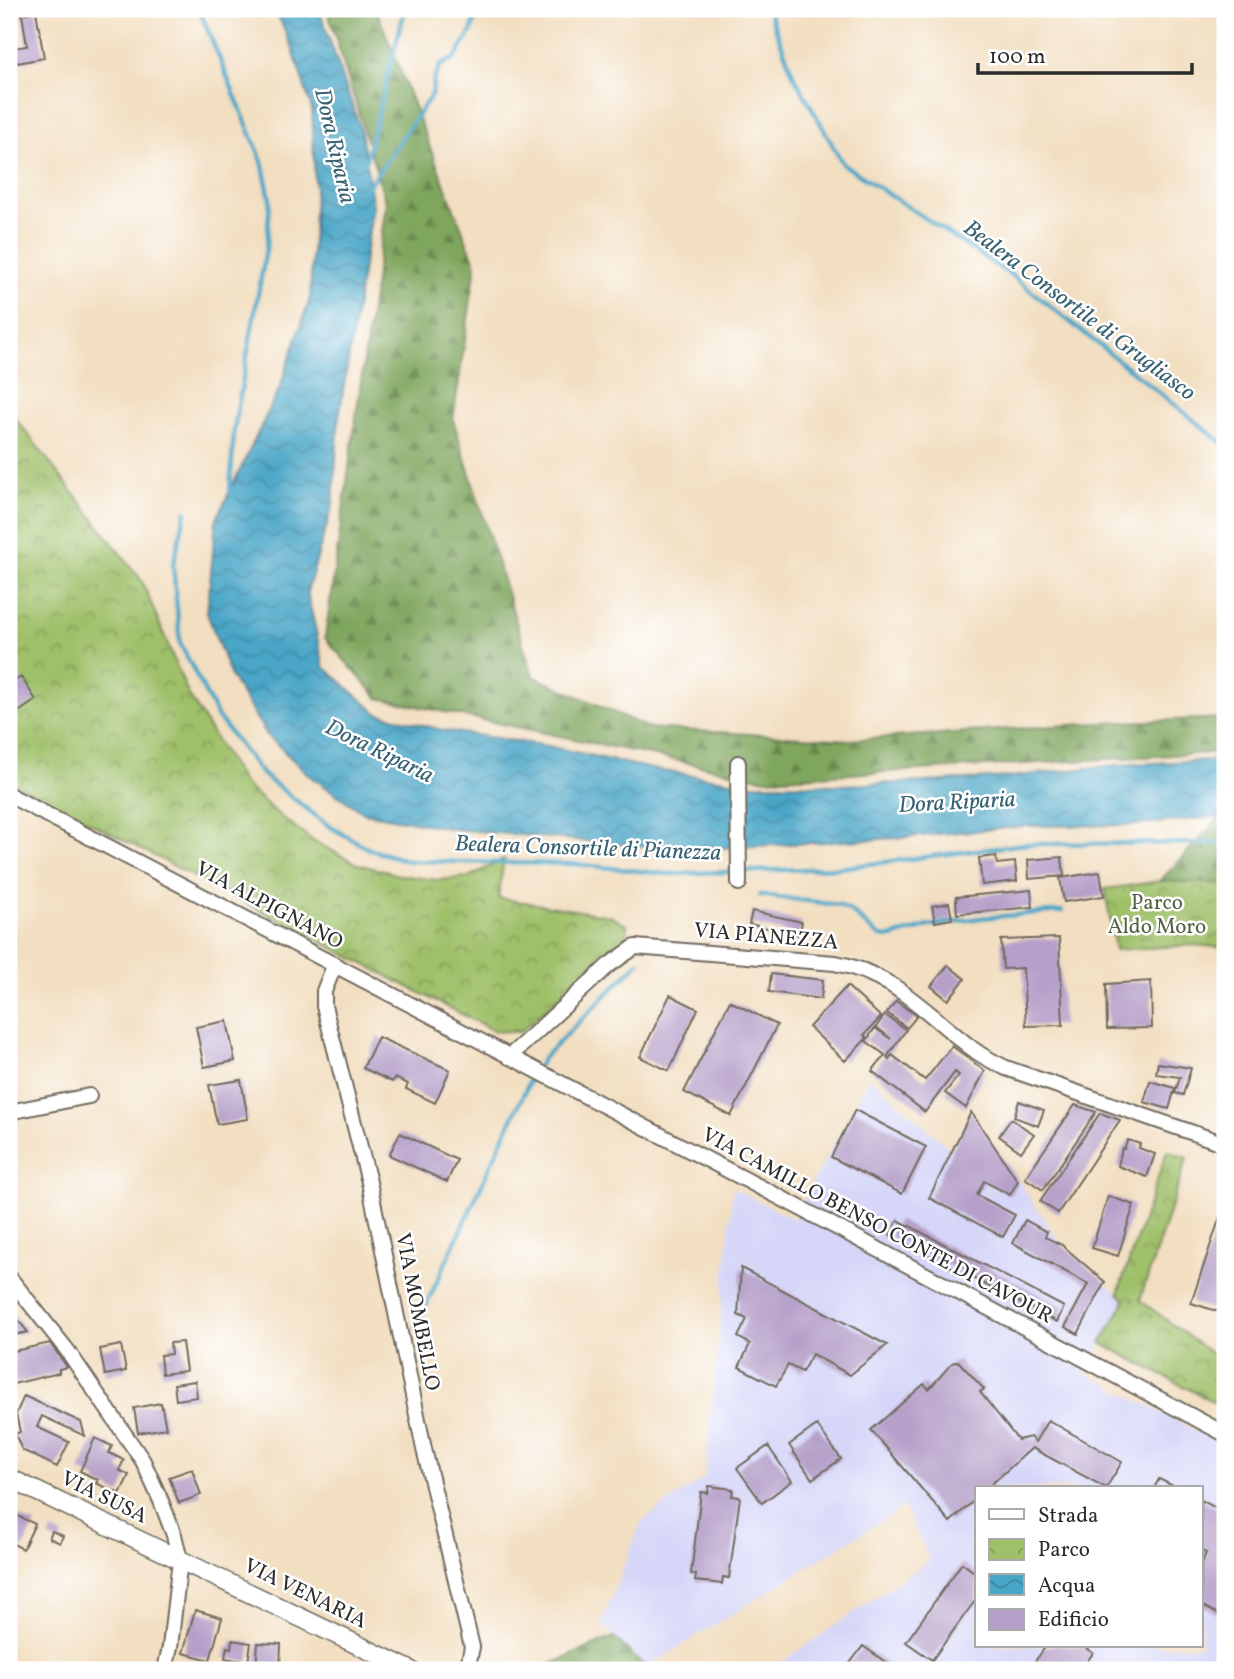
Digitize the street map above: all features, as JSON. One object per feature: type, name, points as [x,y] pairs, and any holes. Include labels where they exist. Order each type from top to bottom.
[{"type":"main road","name":"VIA SUSA","points":[[9,1478],[180,1560]]},
{"type":"main road","name":"VIA VENARIA","points":[[180,1560],[410,1670]]},
{"type":"street","points":[[738,763],[739,883]]},
{"type":"street","name":"VIA ALPIGNANO","points":[[9,795],[509,1057]]},
{"type":"street","name":"VIA PIANEZZA","points":[[509,1057],[609,965],[635,947],[835,963],[856,967],[908,994],[979,1054],[1006,1068],[1225,1144]]},
{"type":"street","name":"VIA MOMBELLO","points":[[335,964],[324,991],[324,1006],[369,1182],[424,1449],[472,1647],[467,1670]]},
{"type":"street","name":"VIA CAMILLO BENSO CONTE DI CAVOUR","points":[[509,1057],[1225,1434]]},
{"type":"street","points":[[9,1112],[89,1096]]},
{"type":"street","points":[[9,1277],[67,1350],[142,1461],[174,1535],[180,1560],[165,1670]]},
{"type":"shaded area","points":[[870,1077],[951,1150],[971,1112],[1062,1245],[1125,1300],[1085,1373],[1225,1446],[1225,1670],[756,1670],[785,1660],[930,1560],[904,1507],[647,1667],[601,1624],[642,1521],[705,1477],[733,1188],[793,1219]]},
{"type":"green space","points":[[327,9],[376,9],[476,265],[453,420],[533,676],[649,728],[850,740],[1098,723],[1225,718],[1225,752],[765,779],[378,698],[325,638],[386,203]]},
{"type":"green space","points":[[9,410],[142,581],[188,694],[243,783],[279,815],[315,842],[358,864],[399,875],[437,880],[469,877],[504,859],[498,898],[611,916],[627,925],[627,934],[623,939],[520,1032],[494,1031],[9,781]]},
{"type":"green space","points":[[1221,816],[1225,816],[1225,884],[1160,881]]},
{"type":"green space","name":"Parco Aldo Moro","points":[[1160,881],[1225,884],[1225,948],[1195,945],[1115,950],[1105,889]]},
{"type":"green space","points":[[1167,1151],[1187,1158],[1140,1300],[1225,1364],[1225,1408],[1101,1343],[1125,1300],[1118,1293]]},
{"type":"green space","points":[[614,1637],[648,1670],[537,1670]]},
{"type":"water","name":"Dora Riparia","points":[[275,9],[319,9],[361,131],[373,206],[339,417],[333,504],[307,592],[324,667],[377,713],[442,730],[543,745],[657,770],[752,784],[923,782],[1009,777],[1116,765],[1225,759],[1225,816],[1134,825],[1027,826],[898,838],[684,850],[453,829],[364,813],[311,777],[267,735],[231,677],[207,613],[216,520],[280,387],[310,298],[315,188],[312,110],[292,47]]},
{"type":"building","points":[[36,11],[44,58],[17,63],[13,48],[27,46],[22,14]]},
{"type":"building","points":[[9,671],[16,680],[21,677],[36,700],[17,713],[15,710],[9,715]]},
{"type":"building","points":[[996,856],[997,864],[1015,862],[1017,881],[982,885],[979,858]]},
{"type":"building","points":[[1062,857],[1064,876],[1029,879],[1028,860]]},
{"type":"building","points":[[1100,872],[1104,896],[1064,902],[1060,878]]},
{"type":"building","points":[[1031,890],[1033,907],[957,914],[956,897]]},
{"type":"building","points":[[949,903],[952,919],[935,922],[932,906]]},
{"type":"building","points":[[752,911],[802,922],[799,935],[749,924]]},
{"type":"building","points":[[1059,938],[1063,1025],[1026,1026],[1023,968],[1003,969],[1001,940]]},
{"type":"building","points":[[948,965],[965,979],[948,1000],[931,986]]},
{"type":"building","points":[[771,974],[823,980],[821,999],[769,992]]},
{"type":"building","points":[[1151,981],[1152,1028],[1107,1029],[1106,984]]},
{"type":"building","points":[[847,986],[881,1017],[864,1035],[867,1038],[845,1061],[809,1027]]},
{"type":"building","points":[[670,995],[698,1009],[669,1071],[640,1057]]},
{"type":"building","points":[[730,1001],[777,1025],[731,1116],[684,1092]]},
{"type":"building","points":[[896,1001],[917,1016],[907,1028],[887,1013]]},
{"type":"building","points":[[885,1015],[906,1030],[887,1057],[889,1059],[892,1055],[925,1080],[952,1046],[985,1071],[966,1108],[945,1093],[959,1075],[955,1072],[925,1112],[872,1071],[885,1055],[866,1041],[875,1028],[891,1039],[876,1027]]},
{"type":"building","points":[[227,1021],[235,1061],[204,1067],[196,1027]]},
{"type":"building","points":[[378,1037],[450,1070],[435,1103],[406,1089],[408,1084],[395,1078],[392,1082],[363,1068]]},
{"type":"building","points":[[1158,1063],[1191,1068],[1183,1095],[1175,1093],[1180,1077],[1156,1074]]},
{"type":"building","points":[[241,1080],[248,1119],[217,1124],[209,1085]]},
{"type":"building","points":[[1150,1081],[1175,1088],[1169,1109],[1144,1102]]},
{"type":"building","points":[[1019,1101],[1044,1110],[1038,1126],[1014,1117]]},
{"type":"building","points":[[1075,1105],[1096,1112],[1043,1190],[1025,1178]]},
{"type":"building","points":[[855,1110],[926,1147],[902,1194],[831,1157]]},
{"type":"building","points":[[971,1112],[1018,1181],[1010,1195],[984,1181],[977,1195],[1015,1215],[1003,1237],[929,1198]]},
{"type":"building","points":[[1100,1113],[1120,1120],[1058,1213],[1040,1201]]},
{"type":"building","points":[[1011,1119],[1034,1134],[1021,1152],[999,1136]]},
{"type":"building","points":[[400,1133],[457,1160],[447,1182],[389,1155]]},
{"type":"building","points":[[1128,1140],[1155,1154],[1147,1177],[1118,1166],[1122,1148],[1124,1149]]},
{"type":"building","points":[[1108,1196],[1134,1205],[1118,1256],[1092,1248]]},
{"type":"building","points":[[1225,1202],[1225,1296],[1220,1312],[1191,1303]]},
{"type":"building","points":[[898,1220],[1064,1307],[1057,1322],[890,1235]]},
{"type":"building","points":[[1025,1220],[1047,1232],[1045,1237],[1062,1245],[1105,1282],[1078,1334],[1065,1327],[1088,1284],[1013,1243]]},
{"type":"building","points":[[741,1268],[887,1345],[850,1375],[812,1354],[802,1372],[788,1365],[776,1386],[739,1367],[750,1344],[738,1337],[747,1319],[738,1315]]},
{"type":"building","points":[[9,1309],[28,1332],[9,1336]]},
{"type":"building","points":[[182,1342],[186,1371],[162,1374],[160,1355],[171,1354],[170,1343]]},
{"type":"building","points":[[50,1343],[67,1367],[59,1369],[59,1373],[9,1385],[9,1352]]},
{"type":"building","points":[[121,1345],[126,1371],[105,1375],[100,1349]]},
{"type":"building","points":[[958,1361],[984,1389],[980,1392],[1018,1440],[1030,1437],[1035,1442],[1048,1420],[1122,1462],[1107,1486],[1102,1486],[1032,1448],[989,1486],[975,1486],[975,1500],[950,1522],[871,1430],[924,1384],[929,1389],[952,1363]]},
{"type":"building","points":[[195,1381],[197,1397],[176,1400],[174,1384]]},
{"type":"building","points":[[24,1396],[81,1422],[85,1436],[42,1416],[37,1427],[69,1442],[57,1467],[22,1450],[15,1434],[20,1432],[16,1414]]},
{"type":"building","points":[[161,1403],[166,1428],[138,1433],[134,1408]]},
{"type":"building","points":[[817,1425],[841,1459],[812,1479],[789,1445]]},
{"type":"building","points":[[95,1438],[112,1446],[109,1453],[124,1460],[119,1470],[129,1475],[120,1494],[96,1483],[98,1480],[80,1471]]},
{"type":"building","points":[[768,1446],[792,1481],[762,1503],[737,1468]]},
{"type":"building","points":[[192,1469],[201,1495],[179,1503],[169,1477]]},
{"type":"building","points":[[1159,1479],[1173,1486],[1155,1486]]},
{"type":"building","points":[[709,1486],[733,1489],[732,1496],[740,1497],[729,1578],[723,1577],[722,1584],[695,1581],[696,1575],[691,1574],[701,1492],[708,1493]]},
{"type":"building","points":[[1202,1501],[1225,1513],[1225,1609],[1221,1616],[1202,1606],[1202,1562],[1206,1553],[1202,1551]]},
{"type":"building","points":[[9,1512],[35,1524],[23,1549],[9,1542]]},
{"type":"building","points":[[52,1531],[63,1536],[60,1543],[49,1538]]},
{"type":"building","points":[[962,1563],[975,1573],[975,1601],[932,1660],[906,1642]]},
{"type":"building","points":[[195,1610],[222,1618],[210,1660],[183,1653]]},
{"type":"building","points":[[232,1640],[251,1643],[248,1662],[225,1658],[227,1647],[231,1648]]},
{"type":"building","points":[[258,1643],[281,1644],[280,1669],[256,1668]]},
{"type":"building","points":[[863,1646],[897,1670],[845,1670]]},
{"type":"building","points":[[1045,1648],[1085,1648],[1093,1653],[1081,1670],[1029,1670]]},
{"type":"waterway","points":[[199,9],[262,161],[270,199],[267,244],[234,429],[230,491],[232,495]]},
{"type":"waterway","points":[[365,163],[405,9]]},
{"type":"waterway","name":"Dora Riparia","points":[[366,190],[432,94],[434,78],[441,65],[455,58],[471,32],[478,9]]},
{"type":"waterway","name":"Bealera Consortile di Grugliasco","points":[[768,9],[793,74],[843,164],[1011,275],[1225,445]]},
{"type":"waterway","name":"Bealera Consortile di Pianezza","points":[[186,511],[173,565],[180,643],[217,716],[263,775],[329,826],[371,850],[409,861],[574,864],[668,874],[839,868],[1025,844],[1225,843]]},
{"type":"waterway","points":[[760,895],[839,905],[852,912],[879,936],[891,937],[929,926],[980,918],[1062,911]]},
{"type":"waterway","points":[[539,1065],[639,962]]},
{"type":"waterway","points":[[416,1327],[530,1080]]}]
